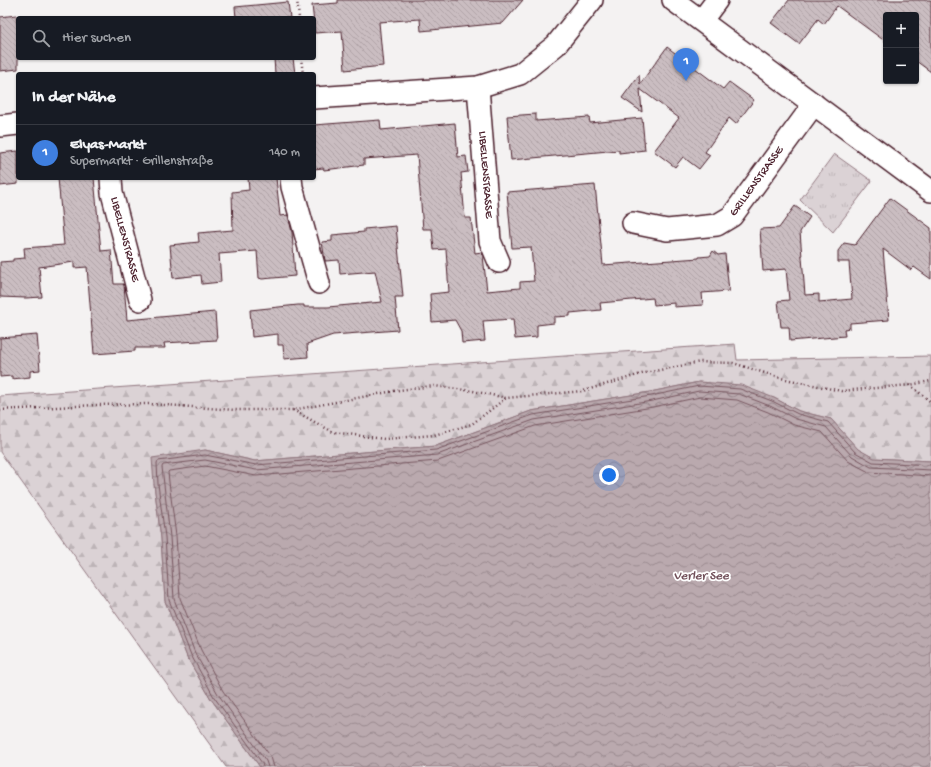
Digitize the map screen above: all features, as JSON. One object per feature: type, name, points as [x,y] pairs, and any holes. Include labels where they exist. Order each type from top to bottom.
[{"type":"street","points":[[316,98],[478,87],[520,74],[556,45],[592,0]]},
{"type":"street","points":[[673,0],[931,191]]},
{"type":"street","points":[[702,20],[717,0]]},
{"type":"street","name":"LIBELLENSTRASSE","points":[[478,87],[490,241],[499,262]]},
{"type":"street","name":"GRILLENSTRASSE","points":[[633,223],[667,230],[717,225],[732,216],[814,104]]},
{"type":"street","points":[[0,126],[16,124]]},
{"type":"street","name":"LIBELLENSTRASSE","points":[[111,180],[112,193],[140,300]]},
{"type":"street","points":[[291,180],[319,283]]},
{"type":"path","points":[[297,0],[299,16]]},
{"type":"path","points":[[301,60],[302,72]]},
{"type":"path","points":[[0,410],[150,404],[236,410],[292,410],[399,390],[434,386],[473,391],[506,398],[583,391],[645,373],[700,362],[733,363],[781,378],[841,391],[910,385],[931,381]]},
{"type":"path","points":[[910,385],[931,402]]},
{"type":"path","points":[[292,410],[333,432],[384,439],[434,435],[472,424],[506,398]]},
{"type":"green space","points":[[834,154],[872,181],[833,232],[800,200]]},
{"type":"green space","points":[[735,344],[737,360],[931,356],[931,461],[874,458],[858,450],[831,419],[799,411],[774,398],[699,382],[650,392],[531,411],[436,446],[255,461],[205,450],[154,484],[161,538],[165,601],[187,657],[211,699],[260,767],[226,767],[0,452],[0,396]]},
{"type":"water","name":"Verler See","points":[[699,382],[741,385],[774,398],[799,411],[831,419],[858,449],[874,458],[931,461],[931,767],[260,767],[211,699],[187,657],[165,601],[161,538],[152,458],[205,450],[255,461],[436,446],[531,411],[650,392]]},
{"type":"building","points":[[338,0],[523,0],[503,23],[421,31],[420,19],[379,22],[383,66],[345,70],[342,31],[316,33],[316,16],[313,16],[312,5],[338,3]]},
{"type":"building","points":[[789,0],[931,0],[931,72],[919,63],[919,12],[883,12],[883,40],[837,6],[824,24],[818,19],[799,44],[771,23]]},
{"type":"building","points":[[288,2],[290,16],[236,16],[235,7]]},
{"type":"building","points":[[16,15],[16,60],[18,60],[18,69],[0,71],[0,17]]},
{"type":"building","points":[[667,47],[723,89],[729,82],[754,100],[736,124],[729,118],[705,152],[710,155],[699,169],[683,157],[675,167],[654,151],[679,118],[640,89],[642,112],[622,98],[639,75],[640,84]]},
{"type":"building","points":[[274,60],[293,60],[295,72],[275,72]]},
{"type":"building","points":[[536,114],[536,121],[589,117],[590,123],[642,118],[645,150],[619,153],[619,150],[511,160],[507,116]]},
{"type":"building","points":[[380,120],[381,130],[455,123],[458,157],[466,156],[468,172],[461,173],[465,218],[471,218],[475,253],[482,252],[487,291],[520,288],[520,282],[534,281],[531,247],[512,248],[507,192],[595,185],[603,265],[699,258],[710,256],[713,251],[718,255],[725,254],[729,291],[702,293],[703,305],[674,307],[674,303],[654,305],[653,298],[600,303],[601,310],[570,313],[570,316],[554,317],[554,323],[537,325],[537,337],[515,339],[513,319],[483,321],[485,341],[462,343],[461,331],[455,320],[432,322],[430,294],[449,292],[446,249],[434,250],[432,229],[423,229],[417,155],[364,159],[364,165],[324,170],[323,168],[316,169],[316,125]]},
{"type":"building","points":[[16,151],[16,180],[18,180],[18,184],[0,186],[0,153]]},
{"type":"building","points":[[58,180],[94,180],[101,251],[111,250],[114,284],[124,285],[127,320],[215,312],[217,340],[164,343],[165,348],[135,348],[135,351],[94,354],[87,267],[74,268],[74,262],[39,267],[42,297],[0,297],[0,262],[25,258],[24,248],[64,245]]},
{"type":"building","points":[[248,180],[276,180],[280,216],[288,215],[292,232],[295,276],[259,278],[257,251],[219,254],[221,282],[202,284],[201,275],[173,278],[170,245],[199,242],[198,233],[233,230],[232,192],[249,190]]},
{"type":"building","points":[[890,198],[931,228],[931,279],[914,267],[911,270],[883,249],[889,320],[850,323],[850,328],[844,329],[845,336],[790,341],[789,327],[781,327],[778,301],[789,300],[786,269],[763,271],[760,229],[779,228],[795,206],[810,217],[800,232],[805,295],[819,294],[819,302],[852,299],[849,262],[838,262],[838,251],[844,243],[855,245]]},
{"type":"building","points":[[396,226],[403,297],[395,297],[398,330],[333,335],[307,344],[308,357],[284,359],[283,345],[278,345],[278,334],[252,337],[250,310],[298,305],[304,305],[304,307],[328,307],[382,302],[375,271],[340,274],[339,260],[325,261],[322,242],[332,241],[332,235],[364,232],[364,229]]},
{"type":"building","points":[[37,335],[40,370],[30,371],[30,377],[12,379],[12,376],[0,377],[0,338]]},
{"type":"place","name":"Elyas-Markt","points":[[686,81]]}]
